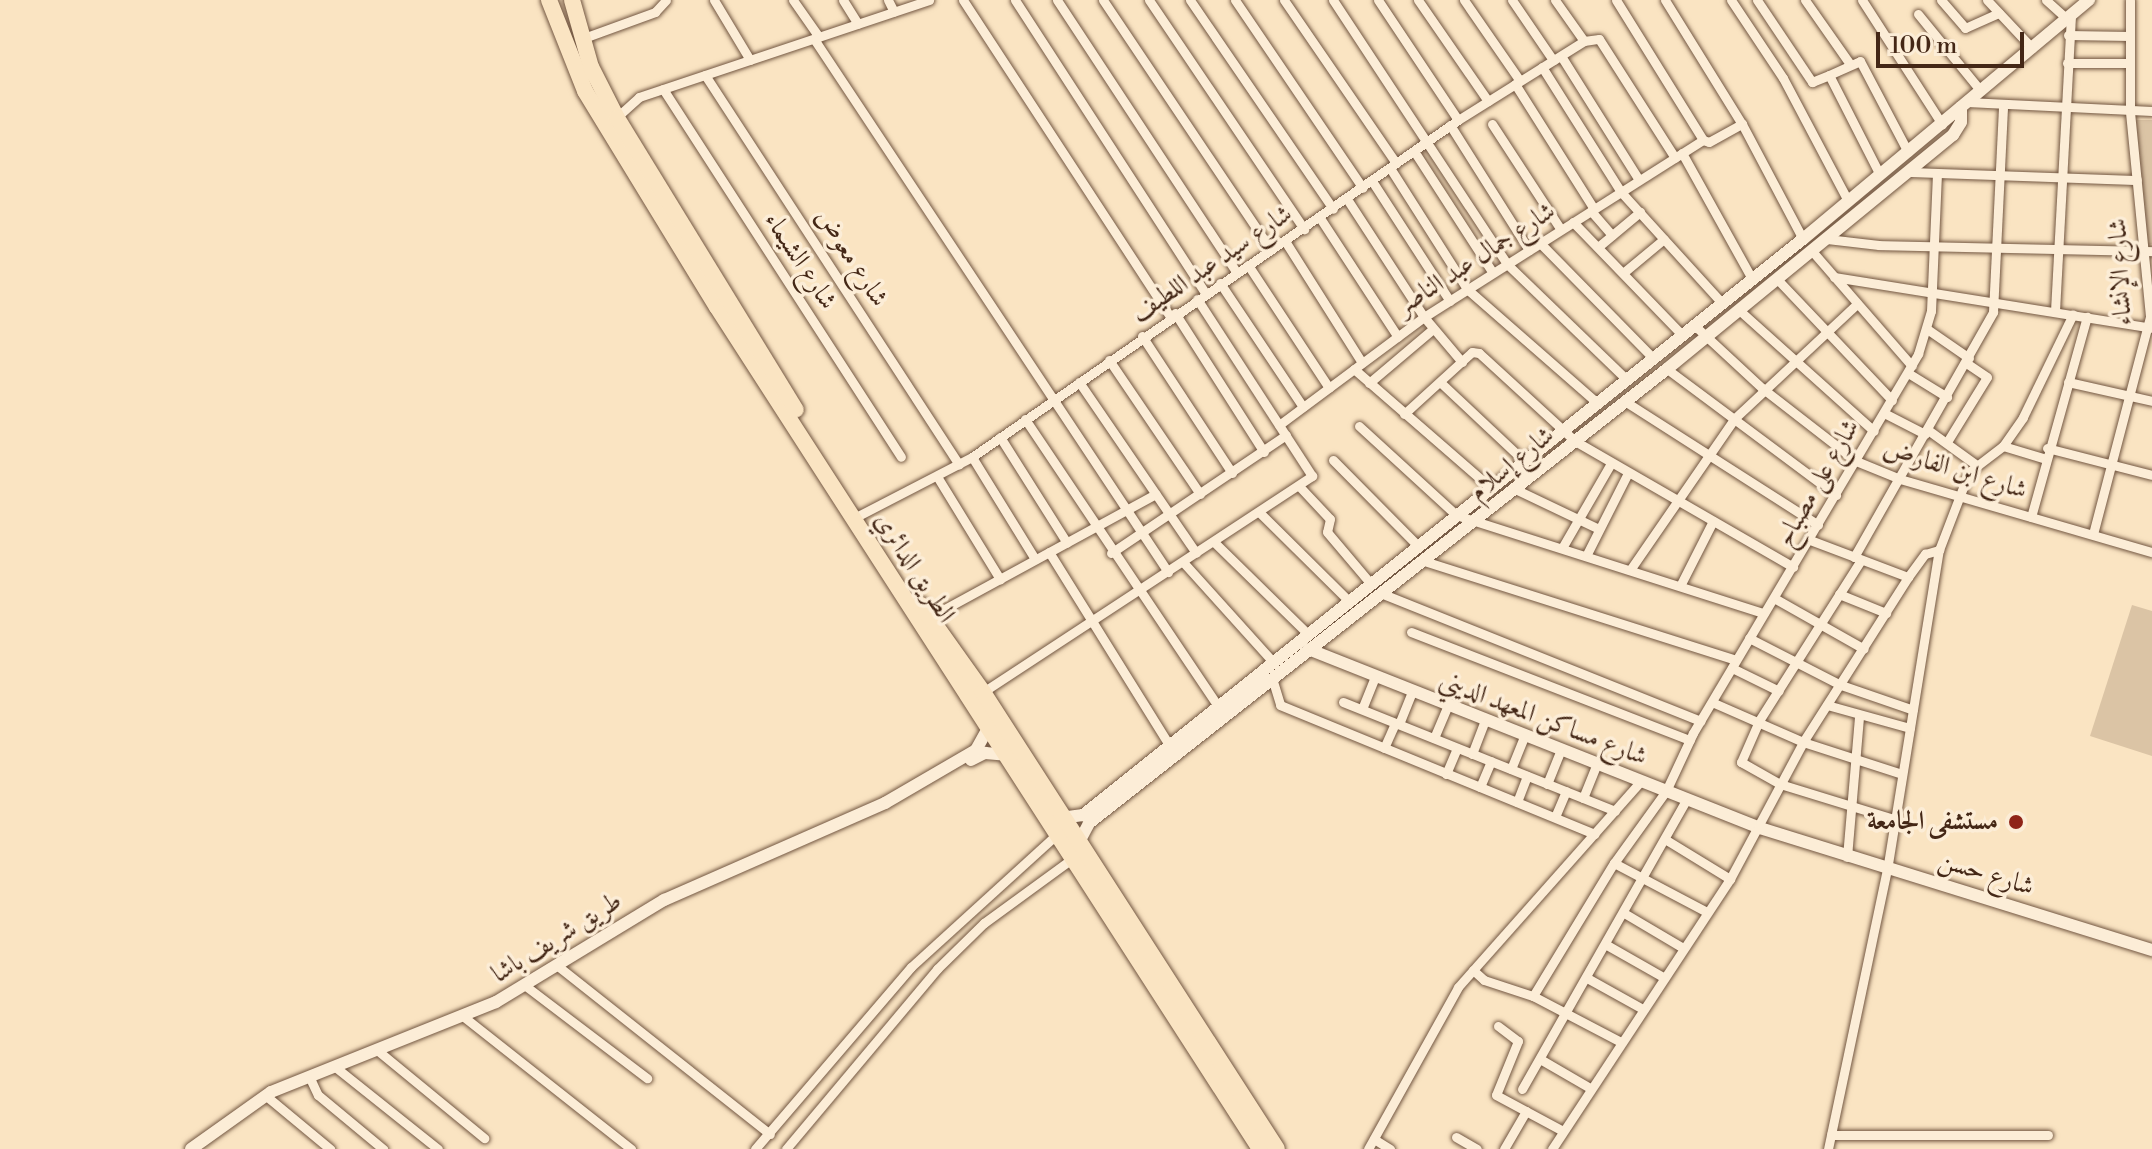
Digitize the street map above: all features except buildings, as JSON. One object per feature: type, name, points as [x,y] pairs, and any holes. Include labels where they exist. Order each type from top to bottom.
[{"type":"highway","name":"الطريق الدائري","points":[[549,0],[567,54],[595,108],[974,687],[975,708],[1059,826]]},
{"type":"highway","name":"الطريق الدائري","points":[[572,0],[581,39],[617,118],[860,515],[930,617],[1059,826],[1128,930],[1260,1149]]},
{"type":"highway","name":"الطريق الدائري","points":[[1144,957],[1277,1149]]},
{"type":"street","points":[[581,39],[655,12],[666,0]]},
{"type":"street","points":[[714,0],[750,60]]},
{"type":"street","points":[[793,0],[1052,400],[1168,572]]},
{"type":"street","points":[[843,0],[858,24]]},
{"type":"street","points":[[888,0],[894,12]]},
{"type":"street","points":[[604,95],[639,97],[929,0]]},
{"type":"street","points":[[963,0],[1264,452]]},
{"type":"street","points":[[974,687],[1094,621],[1299,486],[1312,472],[1279,425],[1015,0]]},
{"type":"street","points":[[1057,0],[1237,273]]},
{"type":"street","points":[[1103,0],[1271,250]]},
{"type":"street","points":[[1149,0],[1304,229]]},
{"type":"street","points":[[1190,0],[1333,209]]},
{"type":"street","points":[[1235,0],[1450,301]]},
{"type":"street","points":[[1284,0],[1393,165],[1467,289],[1597,403]]},
{"type":"street","points":[[1333,0],[1429,140],[1507,264],[1626,379]]},
{"type":"street","points":[[1378,0],[1529,250]]},
{"type":"street","points":[[1418,0],[1488,101]]},
{"type":"street","points":[[1464,0],[1593,210],[1612,235]]},
{"type":"street","points":[[1512,0],[1557,58],[1639,180]]},
{"type":"street","points":[[1555,0],[1584,41],[1599,39],[1678,155],[1752,279]]},
{"type":"street","points":[[1616,0],[1703,140]]},
{"type":"street","points":[[1665,0],[1742,124],[1803,239]]},
{"type":"street","points":[[1731,0],[1783,78],[1848,201]]},
{"type":"street","points":[[1757,0],[1812,82],[1850,64],[1862,63],[1908,152]]},
{"type":"street","points":[[1805,0],[1850,64]]},
{"type":"street","points":[[1862,0],[1942,124]]},
{"type":"street","points":[[1941,0],[1965,28],[1999,13]]},
{"type":"street","points":[[1987,0],[2032,48]]},
{"type":"street","points":[[2046,0],[2069,17],[2055,311]]},
{"type":"street","name":"شارع إسلام","points":[[1075,851],[1091,815],[1169,745],[1803,239],[2089,0]]},
{"type":"street","name":"شارع الإنشاء","points":[[2093,534],[2150,328],[2148,250],[2130,111],[2130,0]]},
{"type":"street","points":[[1918,14],[1980,90]]},
{"type":"street","points":[[2068,35],[2130,36]]},
{"type":"street","name":"شارع سيد عبد اللطيف","points":[[860,515],[938,478],[972,457],[1142,336],[1304,229],[1454,123],[1584,41]]},
{"type":"street","points":[[2067,63],[2130,63]]},
{"type":"street","points":[[1542,67],[1621,192],[1722,303]]},
{"type":"street","name":"شارع معوض","points":[[705,75],[959,465]]},
{"type":"street","points":[[1829,75],[1880,175]]},
{"type":"street","name":"شارع الشيماء","points":[[663,89],[901,457]]},
{"type":"street","points":[[617,118],[639,97]]},
{"type":"street","points":[[1964,105],[2152,111]]},
{"type":"street","name":"شارع إسلام","points":[[1059,826],[1091,815],[1383,594],[1626,402],[1958,129],[1964,105]]},
{"type":"street","points":[[1894,819],[1780,784],[1742,765],[1759,721],[1839,594],[1926,432],[1987,329],[1995,302],[2003,106]]},
{"type":"street","points":[[1492,124],[1561,230]]},
{"type":"street","name":"شارع جمال عبد الناصر","points":[[1279,425],[1424,317],[1467,289],[1703,140],[1709,142],[1742,124]]},
{"type":"street","points":[[1414,151],[1493,273]]},
{"type":"street","points":[[1908,172],[2137,180]]},
{"type":"street","name":"شارع على مصباح","points":[[1533,996],[1614,863],[1666,791],[1690,740],[1749,638],[1910,370],[1927,329],[1932,293],[1937,175]]},
{"type":"street","points":[[1347,199],[1424,317],[1462,362]]},
{"type":"street","points":[[1598,247],[1640,212]]},
{"type":"street","points":[[1320,218],[1398,337]]},
{"type":"street","points":[[1573,222],[1682,335]]},
{"type":"street","points":[[1623,273],[1664,239]]},
{"type":"street","points":[[1827,239],[1934,247],[2148,250]]},
{"type":"street","points":[[1285,241],[1369,383],[1491,488]]},
{"type":"street","points":[[1540,243],[1653,358]]},
{"type":"street","points":[[1812,251],[1910,370],[1947,397]]},
{"type":"street","points":[[1248,265],[1329,388]]},
{"type":"street","points":[[1834,277],[2150,328]]},
{"type":"street","points":[[1777,279],[1892,400]]},
{"type":"street","points":[[1220,283],[1303,407]]},
{"type":"street","points":[[1630,570],[1734,419],[1762,388],[1856,305]]},
{"type":"street","points":[[1739,310],[1874,431]]},
{"type":"street","points":[[1828,1149],[1887,870],[1939,550],[1959,495],[1975,464],[2003,446],[2041,384],[2073,314]]},
{"type":"street","points":[[2031,517],[2045,453],[2087,317]]},
{"type":"street","name":"شارع ابن الفارض","points":[[1694,325],[1762,388],[1856,461],[1900,479],[2152,552]]},
{"type":"street","points":[[1369,383],[1433,329]]},
{"type":"street","points":[[1927,329],[1987,377],[1947,442]]},
{"type":"street","points":[[1142,336],[1232,473]]},
{"type":"street","points":[[1404,414],[1462,362],[1479,353],[1575,441],[1793,567]]},
{"type":"street","points":[[1109,360],[1200,494]]},
{"type":"street","points":[[1667,369],[1836,495]]},
{"type":"street","points":[[1079,382],[1196,553]]},
{"type":"street","points":[[1440,382],[1524,461]]},
{"type":"street","points":[[2068,382],[2152,401]]},
{"type":"street","points":[[1626,402],[1818,525]]},
{"type":"street","points":[[1884,413],[1947,442],[1975,464]]},
{"type":"street","points":[[1025,419],[1137,593],[1217,705]]},
{"type":"street","points":[[1359,426],[1456,515],[1764,613]]},
{"type":"street","points":[[1111,553],[1286,435]]},
{"type":"street","points":[[1000,437],[1067,543]]},
{"type":"street","points":[[2003,446],[2110,464],[2152,475]]},
{"type":"street","points":[[972,457],[1035,559]]},
{"type":"street","points":[[1333,460],[1418,546]]},
{"type":"street","points":[[1562,548],[1611,463]]},
{"type":"street","points":[[1586,556],[1628,473]]},
{"type":"street","points":[[938,478],[1000,579]]},
{"type":"street","points":[[1299,486],[1330,519],[1327,532],[1371,584]]},
{"type":"street","points":[[1515,489],[1599,529]]},
{"type":"street","points":[[930,617],[1156,494]]},
{"type":"street","points":[[1259,512],[1349,601]]},
{"type":"street","points":[[1680,586],[1713,521]]},
{"type":"street","points":[[1810,540],[1908,577]]},
{"type":"street","points":[[1214,542],[1308,634]]},
{"type":"street","points":[[1552,1149],[1619,1041],[1730,879],[1760,828],[1803,742],[1908,577],[1925,554],[1939,550]]},
{"type":"street","points":[[1049,552],[1169,745]]},
{"type":"street","points":[[1424,561],[1734,664],[1779,691]]},
{"type":"street","points":[[1183,562],[1273,662]]},
{"type":"street","points":[[1383,594],[1701,721]]},
{"type":"street","points":[[1839,594],[1886,613]]},
{"type":"street","points":[[1774,598],[1864,649]]},
{"type":"street","points":[[1411,632],[1690,740]]},
{"type":"street","points":[[1749,638],[1841,685],[1913,710]]},
{"type":"street","name":"شارع مساكن المعهد الديني","points":[[1296,643],[1760,828]]},
{"type":"street","points":[[1362,709],[1375,677]]},
{"type":"street","points":[[1272,678],[1280,705],[1595,834]]},
{"type":"street","points":[[1384,748],[1412,691]]},
{"type":"street","points":[[1343,702],[1615,811]]},
{"type":"street","points":[[1714,703],[1803,742],[1902,774]]},
{"type":"street","points":[[1434,738],[1448,705]]},
{"type":"street","points":[[1827,705],[1859,718],[1910,728]]},
{"type":"street","points":[[1847,857],[1852,760],[1859,718]]},
{"type":"street","points":[[1472,754],[1485,720]]},
{"type":"street","name":"طريق شريف باشا","points":[[191,1149],[265,1095],[464,1017],[527,987],[664,900],[841,825],[949,767],[980,746],[988,728]]},
{"type":"street","points":[[1511,769],[1525,735]]},
{"type":"street","points":[[1446,774],[1457,748]]},
{"type":"street","points":[[1547,784],[1561,750]]},
{"type":"street","name":"طريق شريف باشا","points":[[949,767],[985,753],[1006,755]]},
{"type":"street","points":[[1480,787],[1491,761]]},
{"type":"street","points":[[1583,798],[1597,763]]},
{"type":"street","points":[[1517,802],[1527,776]]},
{"type":"street","points":[[1368,1149],[1448,1002],[1641,781]]},
{"type":"street","points":[[1555,817],[1566,791]]},
{"type":"street","points":[[1522,1089],[1668,841],[1687,799]]},
{"type":"street","points":[[755,1149],[911,967],[1059,826]]},
{"type":"street","name":"شارع حسن","points":[[1760,828],[2152,950]]},
{"type":"street","points":[[1668,841],[1730,879]]},
{"type":"street","points":[[786,1149],[937,969],[984,923],[1075,851]]},
{"type":"street","points":[[1614,863],[1707,912]]},
{"type":"street","points":[[1624,913],[1683,948]]},
{"type":"street","points":[[1605,944],[1663,977]]},
{"type":"street","points":[[559,967],[770,1134]]},
{"type":"street","points":[[1473,970],[1484,980],[1533,996],[1619,1041]]},
{"type":"street","points":[[1587,978],[1641,1008]]},
{"type":"street","points":[[527,987],[647,1078]]},
{"type":"street","points":[[464,1017],[631,1149]]},
{"type":"street","points":[[1498,1026],[1518,1041],[1494,1092],[1563,1131]]},
{"type":"street","points":[[377,1050],[484,1138]]},
{"type":"street","points":[[1540,1059],[1590,1088]]},
{"type":"street","points":[[334,1066],[438,1149]]},
{"type":"street","points":[[309,1076],[318,1095],[383,1149]]},
{"type":"street","points":[[265,1095],[330,1149]]},
{"type":"street","points":[[1504,1149],[1526,1111]]},
{"type":"street","points":[[1831,1135],[2048,1135]]},
{"type":"street","points":[[1456,1137],[1477,1149]]},
{"type":"street","points":[[1374,1139],[1390,1149]]},
{"type":"shaded area","points":[[2134,120],[2152,120],[2152,244],[2145,245]]},
{"type":"shaded area","points":[[2132,605],[2152,611],[2152,756],[2090,736]]},
{"type":"place","name":"مستشفى الجامعة","points":[[2016,822]]}]
